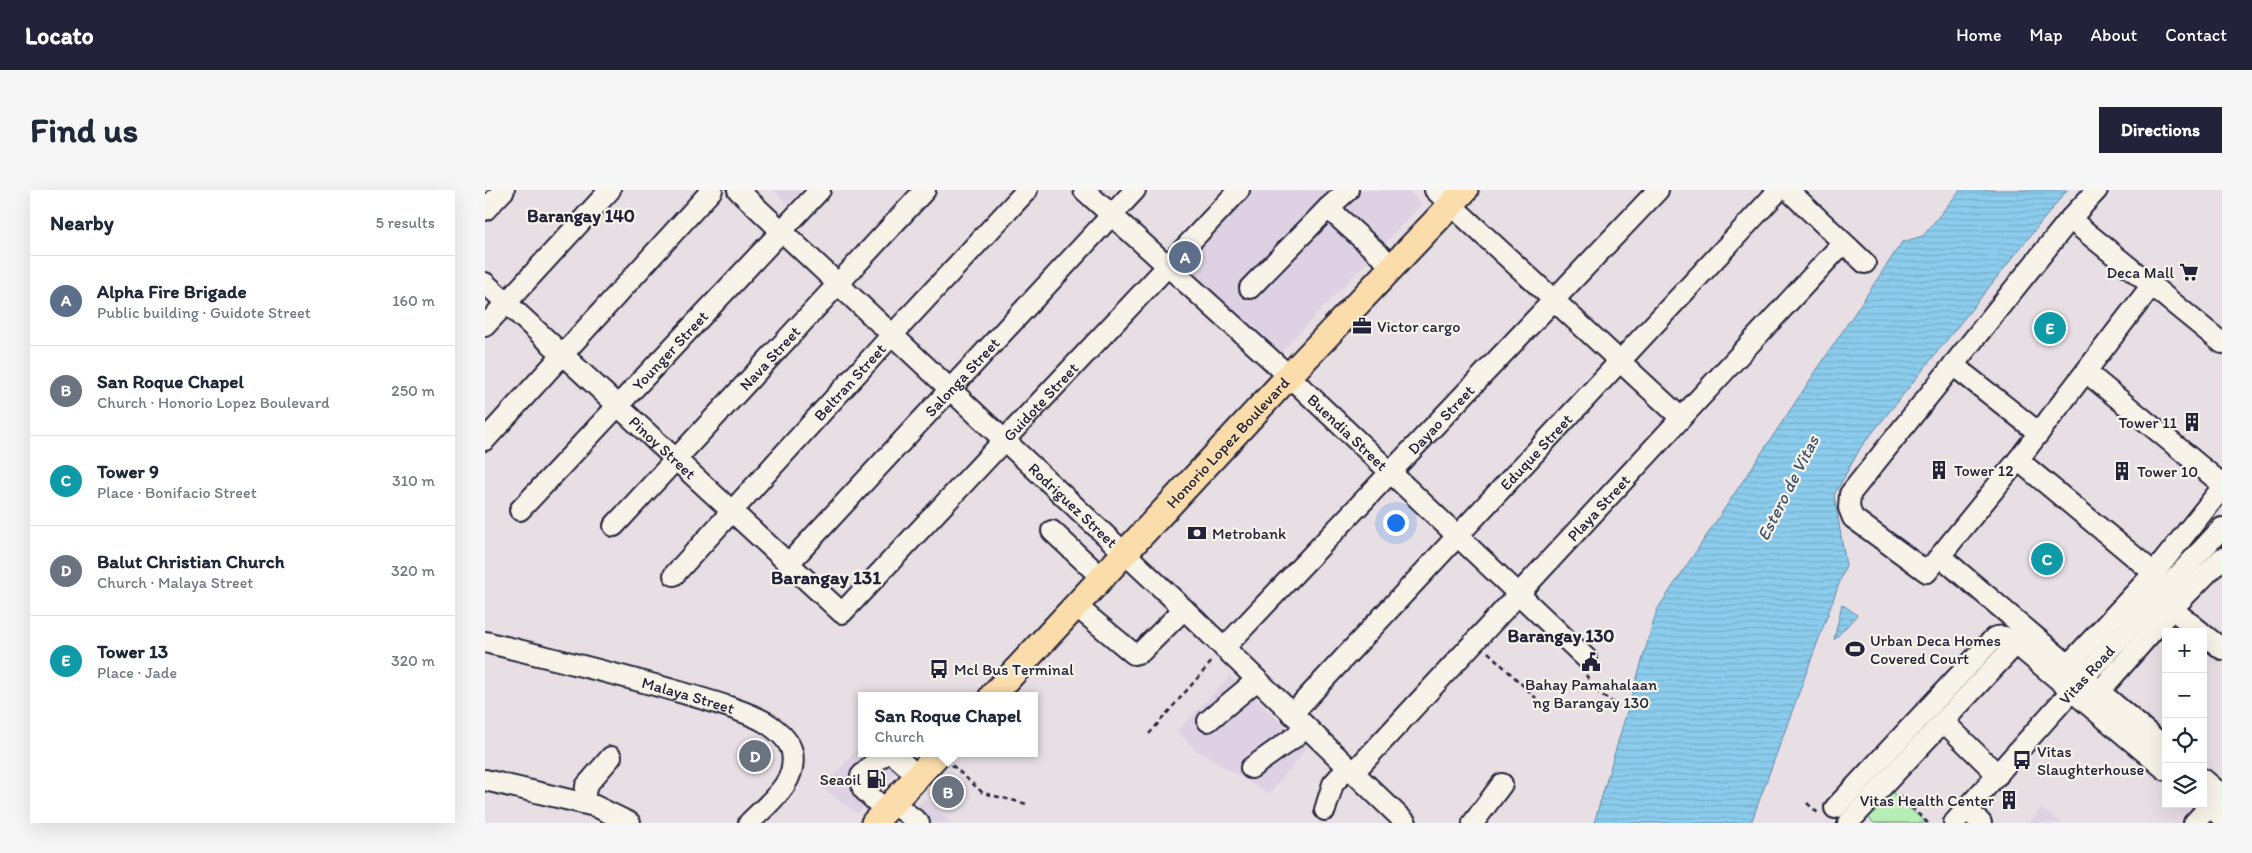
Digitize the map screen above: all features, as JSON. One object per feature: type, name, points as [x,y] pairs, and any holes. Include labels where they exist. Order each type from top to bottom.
[{"type":"main road","name":"Honorio Lopez Boulevard","points":[[997,692],[1393,266],[1450,195]]},
{"type":"main road","points":[[885,812],[917,776],[945,758]]},
{"type":"street","points":[[485,210],[504,190]]},
{"type":"street","points":[[485,326],[609,190]]},
{"type":"street","points":[[485,440],[712,190]]},
{"type":"street","name":"Rodriguez Street","points":[[738,190],[1184,609],[1406,823]]},
{"type":"street","name":"Younger Street","points":[[520,510],[820,190]]},
{"type":"street","name":"Nava Street","points":[[614,526],[925,190]]},
{"type":"street","name":"Beltran Street","points":[[674,575],[892,335],[1027,190]]},
{"type":"street","name":"Buendia Street","points":[[1084,190],[1289,376],[1585,658]]},
{"type":"street","name":"Salonga Street","points":[[789,563],[1135,190]]},
{"type":"street","name":"Guidote Street","points":[[842,613],[1005,442],[1239,190]]},
{"type":"street","points":[[1250,288],[1348,190]]},
{"type":"street","name":"Dayao Street","points":[[1224,648],[1658,190]]},
{"type":"street","name":"Eduque Street","points":[[1251,768],[1296,736],[1298,719],[1458,536],[1779,190]]},
{"type":"street","points":[[1788,190],[1865,263]]},
{"type":"street","points":[[2097,190],[2070,219],[1850,494],[1849,508],[1853,518],[1927,572],[2018,460],[2152,285]]},
{"type":"street","points":[[1450,195],[1553,300],[1681,418]]},
{"type":"street","points":[[1328,208],[1393,266]]},
{"type":"street","points":[[2070,219],[2222,343]]},
{"type":"street","name":"Playa Street","points":[[1325,810],[1333,784],[1351,770],[1519,594],[1843,243]]},
{"type":"street","name":"Pinoy Street","points":[[485,283],[842,613]]},
{"type":"street","points":[[1953,365],[2039,433]]},
{"type":"street","points":[[2069,664],[2154,573],[2222,486],[2086,372]]},
{"type":"street","points":[[2018,460],[2154,573]]},
{"type":"street","name":"Vitas Road","points":[[1960,816],[2077,684],[2222,528]]},
{"type":"street","points":[[1052,531],[1102,578]]},
{"type":"street","points":[[1940,556],[2069,664],[2077,684],[2099,692],[2162,745]]},
{"type":"street","points":[[2099,692],[2172,609],[2222,558]]},
{"type":"street","points":[[1076,606],[1134,654],[1141,652],[1184,609]]},
{"type":"street","points":[[2172,609],[2196,628]]},
{"type":"street","points":[[1842,815],[1994,638],[2006,637],[2077,684],[2162,766]]},
{"type":"street","points":[[2207,637],[2222,649]]},
{"type":"street","name":"Malaya Street","points":[[485,642],[703,699],[764,721],[781,733],[792,750],[793,769],[786,784],[749,823]]},
{"type":"street","points":[[1842,815],[1885,784],[2015,644]]},
{"type":"street","points":[[1208,721],[1257,680]]},
{"type":"street","points":[[1944,722],[1998,775]]},
{"type":"street","points":[[879,757],[861,776],[863,789],[885,812],[919,823]]},
{"type":"street","points":[[898,757],[917,776]]},
{"type":"street","points":[[584,803],[586,786],[611,758]]},
{"type":"street","points":[[485,780],[584,803],[630,823]]},
{"type":"street","points":[[1473,823],[1501,784]]},
{"type":"street","points":[[2194,823],[2214,805],[2207,788]]},
{"type":"street","points":[[1960,816],[1981,823]]},
{"type":"path","points":[[1149,734],[1224,648]]},
{"type":"path","points":[[1487,650],[1536,698]]},
{"type":"path","points":[[1585,658],[1581,666],[1596,691],[1618,706]]},
{"type":"path","points":[[945,758],[983,793],[1027,804]]},
{"type":"path","points":[[1885,784],[1928,823]]},
{"type":"shaded area","points":[[773,190],[801,190],[788,204]]},
{"type":"shaded area","points":[[1252,190],[1408,190],[1422,204],[1279,354],[1181,269]]},
{"type":"shaded area","points":[[1230,676],[1308,747],[1269,794],[1197,751],[1177,731]]},
{"type":"shaded area","points":[[858,748],[858,757],[900,757],[908,760],[857,813],[822,788]]},
{"type":"shaded area","points":[[924,798],[951,823],[901,823]]},
{"type":"shaded area","points":[[2041,808],[2062,823],[2030,823]]},
{"type":"green space","points":[[1886,787],[1926,823],[1874,823],[1863,813]]},
{"type":"water","name":"Estero de Vitas","points":[[1960,190],[2067,190],[1861,447],[1834,495],[1846,565],[1751,823],[1594,823],[1657,610],[1902,242],[1923,236]]},
{"type":"water","points":[[1842,604],[1857,615],[1834,640]]},
{"type":"place","name":"Alpha Fire Brigade","points":[[1185,257]]},
{"type":"place","name":"Deca Mall","points":[[2189,272]]},
{"type":"place","name":"Victor cargo","points":[[1362,326]]},
{"type":"place","name":"Tower 13","points":[[2050,328]]},
{"type":"place","name":"Tower 11","points":[[2192,422]]},
{"type":"place","name":"Tower 12","points":[[1939,470]]},
{"type":"place","name":"Tower 10","points":[[2122,471]]},
{"type":"place","name":"Metrobank","points":[[1197,533]]},
{"type":"place","name":"Tower 9","points":[[2047,559]]},
{"type":"place","name":"Urban Deca Homes Covered Court","points":[[1855,649]]},
{"type":"place","name":"Bahay Pamahalaan ng Barangay 130","points":[[1591,662]]},
{"type":"place","name":"Mcl Bus Terminal","points":[[939,669]]},
{"type":"place","name":"Balut Christian Church","points":[[755,756]]},
{"type":"place","name":"Vitas Slaughterhouse","points":[[2022,760]]},
{"type":"place","name":"Seaoil","points":[[876,779]]},
{"type":"place","name":"San Roque Chapel","points":[[948,792]]},
{"type":"place","name":"Vitas Health Center","points":[[2009,800]]},
{"type":"district","name":"Barangay 140","points":[[581,216]]},
{"type":"district","name":"Barangay 131","points":[[826,577]]},
{"type":"district","name":"Barangay 130","points":[[1561,636]]}]
